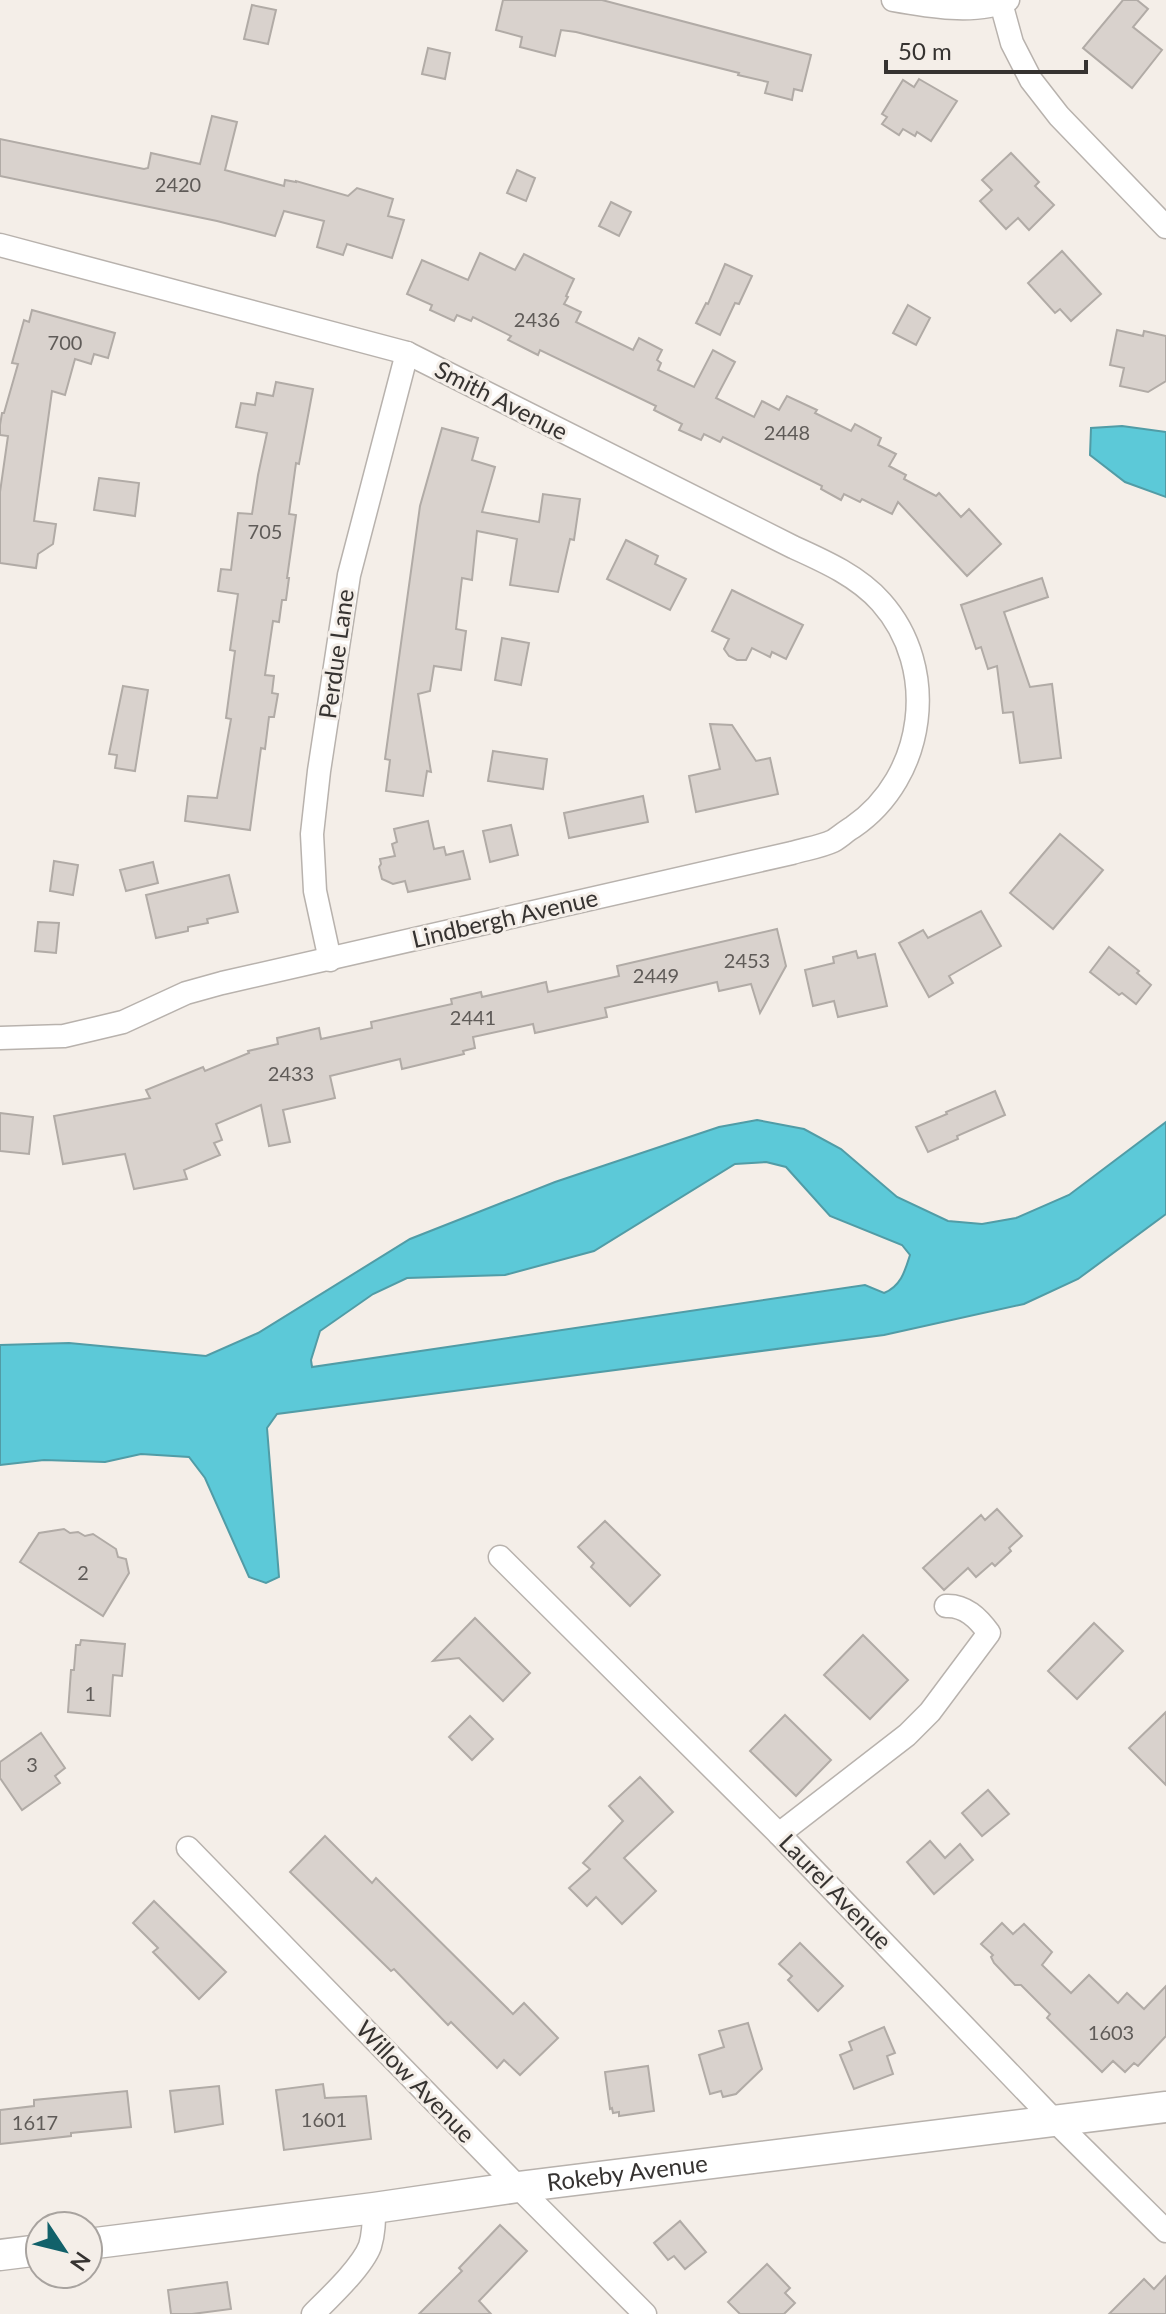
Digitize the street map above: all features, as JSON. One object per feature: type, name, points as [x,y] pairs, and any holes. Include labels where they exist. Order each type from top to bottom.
[{"type":"street","points":[[893,0],[968,8],[1004,2],[1012,43],[1031,80],[1059,116],[1166,227]]},
{"type":"street","name":"Smith Avenue","points":[[0,245],[407,353],[779,541],[828,562],[880,601],[889,613],[905,636],[919,689]]},
{"type":"street","name":"Perdue Lane","points":[[330,960],[315,891],[312,834],[319,771],[349,575],[407,353]]},
{"type":"street","name":"Lindbergh Avenue","points":[[0,1038],[64,1036],[123,1022],[186,993],[222,983],[792,853],[833,841],[865,819],[889,793],[907,762],[914,738],[919,689]]},
{"type":"street","name":"Laurel Avenue","points":[[500,1557],[779,1834],[1055,2121],[1166,2231]]},
{"type":"street","points":[[779,1834],[907,1735],[930,1712],[989,1633],[980,1620],[958,1606],[946,1606]]},
{"type":"street","name":"Willow Avenue","points":[[188,1848],[645,2314]]},
{"type":"street","name":"Rokeby Avenue","points":[[104,2242],[1166,2107]]},
{"type":"street","points":[[313,2314],[341,2286],[369,2249],[374,2228],[374,2208]]},
{"type":"street","points":[[0,2255],[24,2252]]},
{"type":"water","points":[[1122,426],[1166,432],[1166,497],[1125,482],[1090,455],[1091,428]]},
{"type":"water","points":[[757,1120],[804,1129],[841,1149],[897,1197],[948,1221],[982,1224],[1016,1218],[1069,1195],[1166,1122],[1166,1214],[1078,1279],[1024,1304],[884,1335],[277,1414],[267,1428],[279,1577],[266,1583],[249,1577],[205,1478],[189,1457],[141,1454],[105,1462],[44,1460],[0,1465],[0,1345],[69,1343],[206,1356],[258,1333],[410,1239],[555,1182],[719,1127]],"holes":[[[766,1162],[786,1167],[830,1216],[902,1245],[910,1255],[895,1286],[884,1293],[865,1285],[312,1367],[311,1360],[320,1331],[373,1294],[407,1278],[505,1275],[594,1251],[735,1164]]]},
{"type":"building","points":[[503,0],[602,0],[811,55],[802,91],[794,89],[792,100],[765,93],[768,82],[576,32],[561,30],[555,56],[520,47],[522,37],[496,30]]},
{"type":"building","points":[[1123,0],[1137,0],[1148,9],[1133,27],[1162,50],[1132,88],[1083,48]]},
{"type":"building","points":[[252,5],[276,10],[268,44],[244,39]]},
{"type":"building","points":[[428,48],[450,53],[445,79],[422,74]]},
{"type":"building","points":[[919,79],[957,101],[931,141],[917,132],[915,136],[903,129],[899,135],[882,124],[887,117],[882,114],[903,80],[914,87]]},
{"type":"building","points":[[212,116],[237,122],[225,170],[284,186],[285,180],[296,181],[348,196],[357,188],[393,199],[388,216],[404,220],[392,258],[347,244],[343,255],[317,247],[324,221],[284,211],[275,236],[0,176],[0,139],[144,169],[148,168],[151,153],[200,164]]},
{"type":"building","points":[[1011,153],[1039,182],[1035,186],[1054,205],[1029,230],[1018,218],[1006,229],[980,201],[992,190],[982,180]]},
{"type":"building","points":[[517,170],[535,178],[526,201],[507,193]]},
{"type":"building","points":[[611,202],[631,212],[619,236],[599,226]]},
{"type":"building","points":[[1062,251],[1101,294],[1071,321],[1060,309],[1055,313],[1028,283]]},
{"type":"building","points":[[480,253],[515,270],[524,254],[574,279],[564,304],[581,312],[576,322],[633,350],[639,338],[662,350],[657,360],[661,363],[658,370],[694,387],[713,350],[735,362],[716,398],[754,417],[762,401],[779,410],[787,396],[851,431],[855,424],[881,438],[878,445],[896,454],[889,466],[906,475],[904,479],[936,496],[939,493],[961,517],[969,509],[1001,544],[967,576],[898,502],[892,514],[844,494],[841,500],[821,489],[822,486],[723,437],[720,442],[704,434],[701,440],[679,430],[682,424],[654,410],[656,406],[540,350],[538,355],[508,340],[511,336],[473,317],[471,321],[457,315],[454,321],[430,310],[432,305],[407,294],[422,260],[468,280]]},
{"type":"building","points":[[725,264],[752,276],[720,335],[696,323]]},
{"type":"building","points":[[908,305],[930,318],[916,345],[893,333]]},
{"type":"building","points":[[32,310],[115,333],[108,358],[94,354],[91,364],[75,359],[65,395],[52,391],[34,521],[56,524],[53,544],[38,554],[36,568],[0,563],[0,492],[8,436],[0,435],[0,425],[18,364],[12,363],[24,320],[29,322]]},
{"type":"building","points":[[1117,330],[1143,336],[1144,331],[1166,336],[1166,381],[1148,392],[1120,386],[1124,368],[1110,365]]},
{"type":"building","points":[[276,382],[313,389],[299,464],[296,463],[289,514],[296,515],[286,600],[282,600],[279,622],[273,621],[265,675],[274,676],[272,693],[278,694],[274,717],[269,717],[265,749],[261,748],[250,830],[185,821],[188,796],[217,798],[231,719],[226,718],[235,651],[230,650],[238,594],[218,591],[221,569],[231,570],[238,513],[252,514],[267,433],[236,427],[241,403],[255,405],[257,393],[273,396]]},
{"type":"building","points":[[442,428],[478,438],[472,460],[495,467],[482,512],[539,522],[543,494],[580,499],[574,540],[570,539],[558,592],[510,585],[517,539],[477,531],[472,580],[462,578],[456,629],[466,631],[461,670],[434,666],[430,691],[418,694],[431,772],[427,771],[423,796],[386,791],[390,760],[385,759],[420,506]]},
{"type":"building","points":[[99,478],[139,483],[135,516],[94,510]]},
{"type":"building","points":[[626,540],[658,556],[655,564],[686,579],[670,610],[607,579]]},
{"type":"building","points":[[1042,578],[1048,597],[1004,612],[1030,687],[1052,684],[1061,758],[1020,763],[1013,712],[1003,713],[997,666],[988,669],[981,647],[976,649],[961,605]]},
{"type":"building","points":[[732,590],[803,625],[786,659],[772,652],[770,657],[752,648],[746,660],[729,656],[724,649],[729,639],[712,631]]},
{"type":"building","points":[[502,638],[529,643],[521,685],[495,680]]},
{"type":"building","points":[[123,686],[148,690],[135,771],[115,768],[117,755],[109,754]]},
{"type":"building","points":[[710,724],[732,725],[756,761],[770,758],[778,794],[696,812],[689,776],[720,769]]},
{"type":"building","points":[[493,751],[547,759],[543,789],[488,781]]},
{"type":"building","points":[[643,796],[648,822],[569,838],[564,813]]},
{"type":"building","points":[[428,821],[434,849],[444,847],[446,855],[463,851],[470,879],[408,892],[405,881],[393,884],[382,879],[380,859],[395,856],[392,844],[397,842],[394,829]]},
{"type":"building","points":[[511,825],[518,855],[490,862],[483,831]]},
{"type":"building","points":[[1060,834],[1103,870],[1053,929],[1010,893]]},
{"type":"building","points":[[54,861],[78,865],[73,895],[50,891]]},
{"type":"building","points":[[153,862],[158,883],[126,891],[120,870]]},
{"type":"building","points":[[229,875],[238,912],[207,919],[208,923],[188,927],[188,931],[156,938],[146,895]]},
{"type":"building","points":[[981,911],[1001,946],[949,976],[953,983],[929,997],[899,943],[923,930],[928,938]]},
{"type":"building","points":[[38,922],[59,923],[56,953],[35,951]]},
{"type":"building","points":[[777,929],[786,966],[760,1013],[751,984],[719,991],[717,982],[605,1008],[607,1017],[535,1033],[533,1024],[473,1037],[475,1048],[463,1051],[464,1054],[402,1069],[400,1059],[330,1076],[335,1098],[283,1110],[290,1142],[269,1146],[261,1105],[216,1124],[222,1140],[214,1143],[220,1155],[184,1170],[187,1179],[134,1189],[125,1154],[63,1164],[54,1116],[150,1098],[146,1090],[203,1067],[205,1071],[248,1051],[278,1044],[277,1038],[319,1028],[321,1039],[372,1028],[371,1022],[452,1004],[451,999],[481,992],[482,997],[546,982],[548,992],[619,976],[617,966]]},
{"type":"building","points":[[1109,947],[1151,985],[1136,1004],[1090,972]]},
{"type":"building","points":[[856,951],[858,958],[875,954],[887,1006],[838,1017],[834,1001],[813,1006],[805,970],[834,963],[833,957]]},
{"type":"building","points":[[995,1091],[1005,1115],[928,1152],[916,1127]]},
{"type":"building","points":[[0,1113],[33,1117],[29,1154],[0,1151]]},
{"type":"building","points":[[997,1509],[1022,1536],[995,1566],[992,1563],[976,1577],[968,1568],[944,1590],[923,1568],[981,1515],[985,1520]]},
{"type":"building","points":[[605,1521],[660,1575],[630,1606],[591,1567],[594,1563],[578,1547]]},
{"type":"building","points":[[64,1529],[85,1536],[93,1534],[116,1549],[118,1557],[126,1559],[129,1573],[103,1616],[20,1562],[39,1533]]},
{"type":"building","points":[[475,1618],[530,1673],[503,1701],[459,1658],[433,1661]]},
{"type":"building","points":[[1094,1623],[1123,1651],[1077,1699],[1048,1671]]},
{"type":"building","points":[[863,1635],[908,1680],[870,1719],[824,1675]]},
{"type":"building","points":[[81,1640],[125,1644],[122,1676],[113,1675],[110,1716],[68,1712],[71,1670],[74,1670],[76,1645],[80,1645]]},
{"type":"building","points":[[1166,1712],[1166,1785],[1129,1748]]},
{"type":"building","points":[[785,1715],[831,1760],[796,1796],[750,1751]]},
{"type":"building","points":[[470,1716],[493,1739],[472,1760],[449,1737]]},
{"type":"building","points":[[41,1733],[65,1768],[55,1776],[60,1783],[22,1810],[0,1778],[0,1762]]},
{"type":"building","points":[[640,1777],[673,1812],[624,1858],[656,1891],[622,1924],[596,1897],[587,1906],[569,1888],[590,1869],[583,1863],[623,1821],[609,1806]]},
{"type":"building","points":[[988,1790],[1009,1814],[982,1836],[962,1813]]},
{"type":"building","points":[[325,1836],[372,1883],[376,1878],[513,2014],[524,2003],[558,2038],[520,2075],[504,2060],[497,2068],[451,2022],[448,2025],[394,1969],[391,1971],[290,1872]]},
{"type":"building","points":[[930,1841],[945,1858],[960,1844],[973,1860],[934,1894],[907,1862]]},
{"type":"building","points":[[154,1901],[226,1972],[199,1999],[153,1952],[158,1948],[133,1923]]},
{"type":"building","points":[[1002,1923],[1013,1934],[1024,1924],[1052,1952],[1042,1965],[1071,1993],[1089,1975],[1118,2003],[1127,1993],[1144,2009],[1166,1986],[1166,2036],[1138,2066],[1134,2063],[1125,2072],[1113,2061],[1102,2072],[1047,2018],[1050,2014],[994,1963],[993,1955],[981,1944]]},
{"type":"building","points":[[800,1943],[843,1986],[818,2011],[788,1980],[792,1976],[779,1964]]},
{"type":"building","points":[[748,2023],[762,2069],[736,2094],[723,2097],[721,2091],[710,2094],[699,2055],[724,2047],[719,2031]]},
{"type":"building","points":[[884,2027],[895,2053],[887,2056],[893,2074],[854,2089],[840,2055],[852,2050],[849,2042]]},
{"type":"building","points":[[648,2066],[654,2111],[619,2116],[619,2112],[613,2113],[605,2072]]},
{"type":"building","points":[[323,2084],[325,2098],[366,2096],[371,2139],[284,2150],[276,2090]]},
{"type":"building","points":[[219,2086],[223,2124],[175,2132],[170,2091]]},
{"type":"building","points":[[127,2091],[131,2127],[0,2144],[0,2110],[34,2106],[34,2100]]},
{"type":"building","points":[[680,2221],[706,2252],[685,2269],[674,2256],[668,2260],[654,2243]]},
{"type":"building","points":[[500,2225],[527,2251],[479,2301],[491,2314],[419,2314],[462,2271],[459,2268]]},
{"type":"building","points":[[767,2264],[790,2288],[785,2293],[795,2303],[784,2314],[740,2314],[728,2302]]},
{"type":"building","points":[[1166,2276],[1166,2314],[1109,2314],[1144,2279],[1154,2289]]},
{"type":"building","points":[[227,2282],[231,2309],[171,2314],[168,2290]]}]
